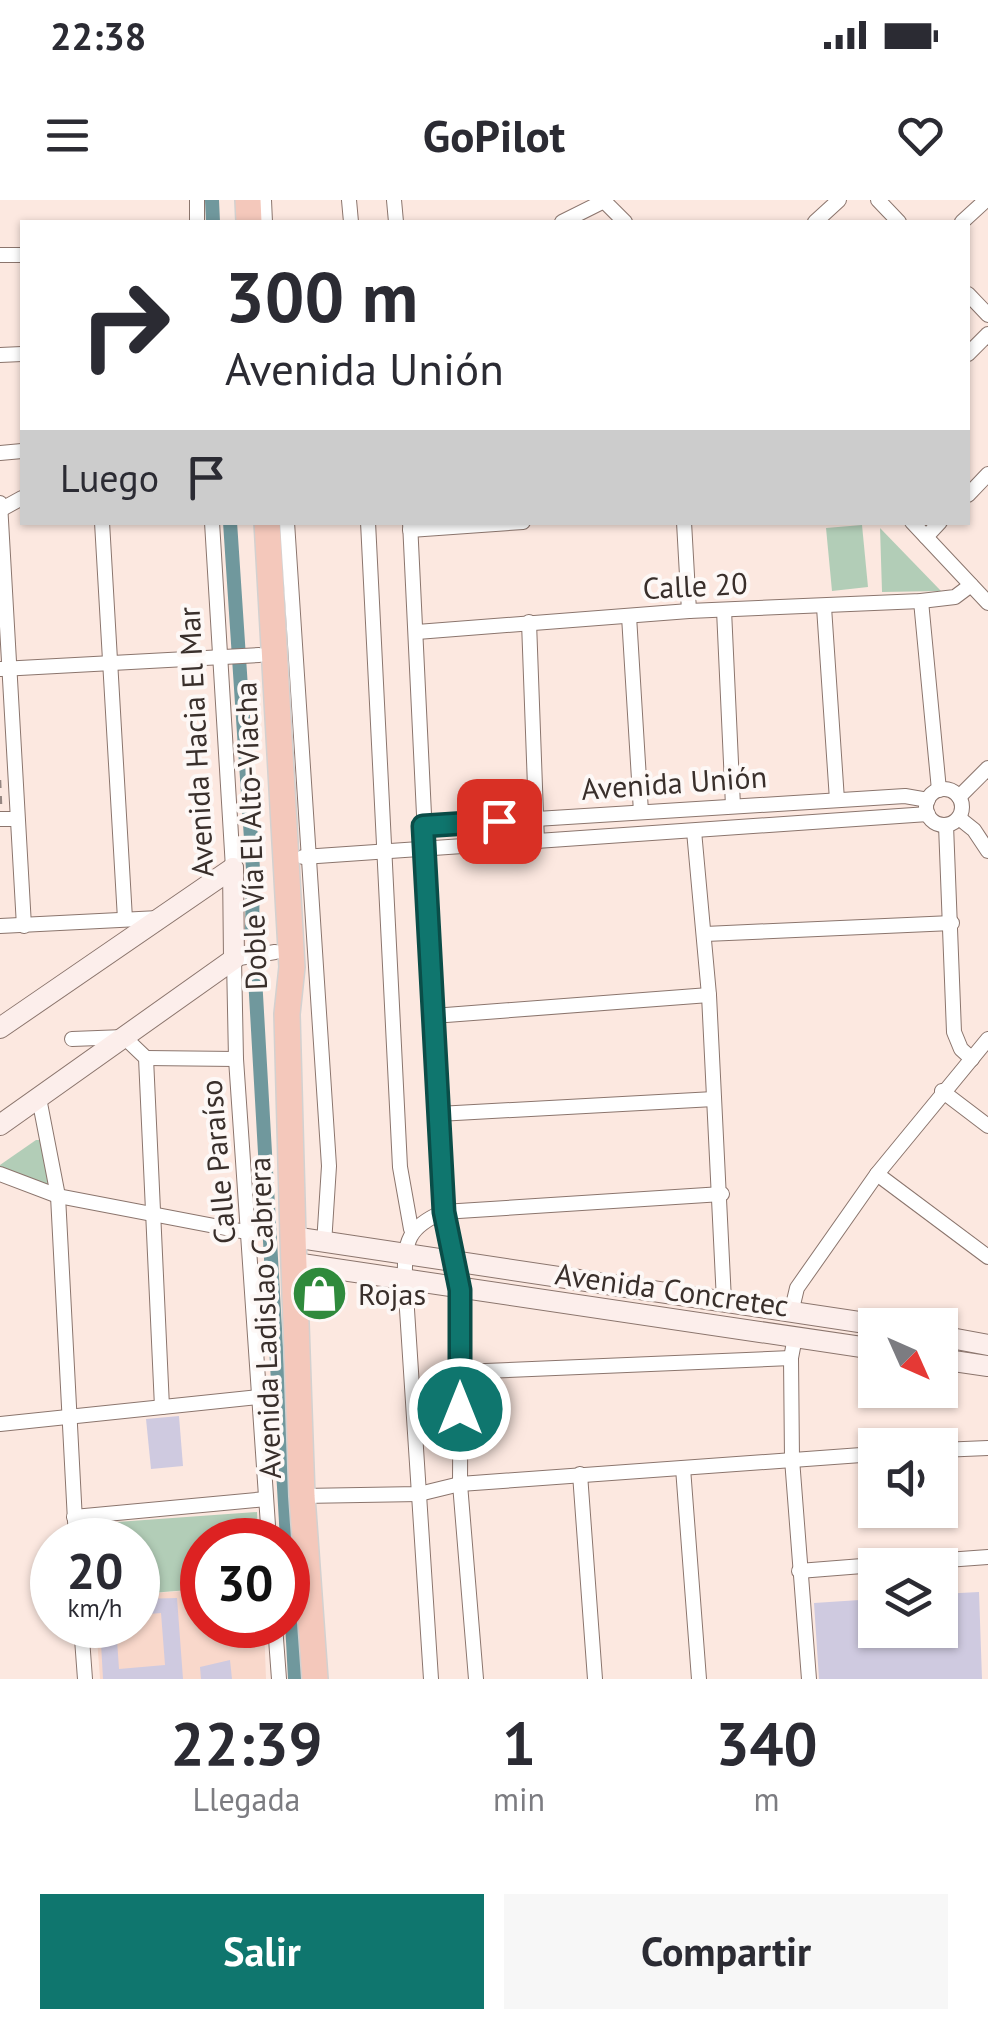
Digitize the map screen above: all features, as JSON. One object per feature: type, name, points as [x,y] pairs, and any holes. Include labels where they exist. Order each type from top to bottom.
[{"type":"highway","name":"Doble Vía El Alto-Viacha","points":[[250,525],[255,955],[280,994],[287,1014]]},
{"type":"highway","name":"Doble Vía El Alto-Viacha","points":[[267,525],[300,857],[287,1014]]},
{"type":"highway","name":"Avenida Ladislao Cabrera","points":[[287,1014],[302,1496],[315,1679]]},
{"type":"street","points":[[818,220],[839,200]]},
{"type":"street","points":[[878,200],[897,220]]},
{"type":"street","points":[[964,220],[986,200]]},
{"type":"street","points":[[566,220],[598,202],[622,220]]},
{"type":"street","points":[[970,296],[988,315]]},
{"type":"street","points":[[970,352],[988,334]]},
{"type":"street","points":[[970,493],[988,474]]},
{"type":"street","points":[[0,508],[6,817],[24,926]]},
{"type":"street","points":[[102,525],[125,919]]},
{"type":"street","name":"Avenida Hacia El Mar","points":[[212,525],[226,657],[233,868],[255,955]]},
{"type":"street","points":[[286,525],[300,857],[328,1166],[324,1244]]},
{"type":"street","points":[[368,525],[400,1167],[411,1229],[404,1255],[405,1279],[432,1679]]},
{"type":"street","points":[[438,525],[410,526],[444,1212],[458,1264],[460,1290],[460,1484],[476,1679]]},
{"type":"street","points":[[684,525],[689,611]]},
{"type":"street","points":[[915,525],[988,602]]},
{"type":"street","points":[[926,537],[937,525]]},
{"type":"street","name":"Calle 20","points":[[417,632],[689,611],[921,601],[955,597],[971,585]]},
{"type":"street","points":[[921,601],[932,802],[952,821],[981,829],[988,852]]},
{"type":"street","points":[[824,607],[836,800]]},
{"type":"street","points":[[724,610],[733,806]]},
{"type":"street","points":[[629,616],[641,812]]},
{"type":"street","points":[[529,622],[537,842]]},
{"type":"street","points":[[4,669],[254,655]]},
{"type":"street","points":[[972,1059],[961,1049],[954,1032],[952,821],[959,797],[988,768]]},
{"type":"street","name":"Avenida Unión","points":[[423,826],[905,796],[932,802]]},
{"type":"street","points":[[300,857],[694,832],[959,797]]},
{"type":"street","points":[[694,832],[722,1194],[724,1301]]},
{"type":"street","points":[[0,1028],[166,918],[233,868]]},
{"type":"street","points":[[0,926],[166,918]]},
{"type":"street","points":[[704,934],[952,923]]},
{"type":"street","points":[[0,1126],[124,1038],[255,955]]},
{"type":"street","name":"Calle Paraíso","points":[[255,955],[236,1059],[251,1233],[267,1518]]},
{"type":"street","points":[[433,1016],[709,994]]},
{"type":"street","points":[[72,1039],[124,1038],[146,1058],[236,1059]]},
{"type":"street","points":[[792,1310],[797,1288],[877,1174],[988,1039]]},
{"type":"street","points":[[146,1058],[162,1407]]},
{"type":"street","points":[[942,1091],[988,1126]]},
{"type":"street","points":[[39,1098],[58,1196],[74,1517],[266,1499]]},
{"type":"street","points":[[438,1114],[714,1099]]},
{"type":"street","points":[[0,1174],[58,1196],[251,1233]]},
{"type":"street","points":[[877,1174],[988,1257]]},
{"type":"street","points":[[411,1229],[444,1212],[722,1194]]},
{"type":"street","points":[[294,1250],[324,1244],[858,1321]]},
{"type":"street","name":"Avenida Concretec","points":[[294,1250],[460,1290],[858,1346]]},
{"type":"street","points":[[796,1337],[790,1358],[792,1459],[809,1679]]},
{"type":"street","points":[[958,1339],[988,1344]]},
{"type":"street","points":[[460,1372],[790,1358]]},
{"type":"street","points":[[958,1362],[988,1366]]},
{"type":"street","points":[[0,1424],[259,1397]]},
{"type":"street","points":[[958,1449],[988,1448]]},
{"type":"street","points":[[302,1496],[420,1494],[460,1484],[858,1455]]},
{"type":"street","points":[[683,1468],[699,1679]]},
{"type":"street","points":[[580,1474],[595,1679]]},
{"type":"street","points":[[958,1559],[988,1557]]},
{"type":"street","points":[[799,1571],[858,1566]]},
{"type":"street","points":[[83,1648],[85,1679]]},
{"type":"street","points":[[277,1648],[279,1679]]},
{"type":"path","points":[[0,780],[6,817]]},
{"type":"shaded area","points":[[180,1591],[180,1648],[265,1648],[266,1679],[100,1679],[98,1648],[160,1648],[160,1593]]},
{"type":"green space","points":[[862,525],[868,587],[832,591],[826,528]]},
{"type":"green space","points":[[880,528],[941,591],[882,592]]},
{"type":"green space","points":[[36,1140],[43,1140],[50,1190],[0,1179],[0,1165]]},
{"type":"green space","points":[[257,1512],[257,1518],[180,1518],[180,1591],[160,1592],[160,1519]]},
{"type":"building","points":[[179,1416],[183,1466],[151,1469],[146,1419]]},
{"type":"building","points":[[979,1592],[982,1679],[819,1679],[814,1603],[858,1600],[858,1648],[958,1648],[958,1593]]},
{"type":"building","points":[[160,1598],[177,1598],[183,1679],[103,1679],[101,1648],[118,1648],[119,1669],[165,1665]]},
{"type":"building","points":[[230,1660],[232,1679],[201,1679],[200,1667]]},
{"type":"waterway","points":[[212,200],[213,220]]},
{"type":"waterway","points":[[230,525],[253,869],[252,934]]},
{"type":"waterway","points":[[255,977],[286,1518]]},
{"type":"waterway","points":[[293,1648],[295,1679]]},
{"type":"place","name":"Rojas","points":[[319,1293]]},
{"type":"route","points":[[460,1409],[460,1290],[458,1264],[444,1212],[423,826],[499,821]]}]
